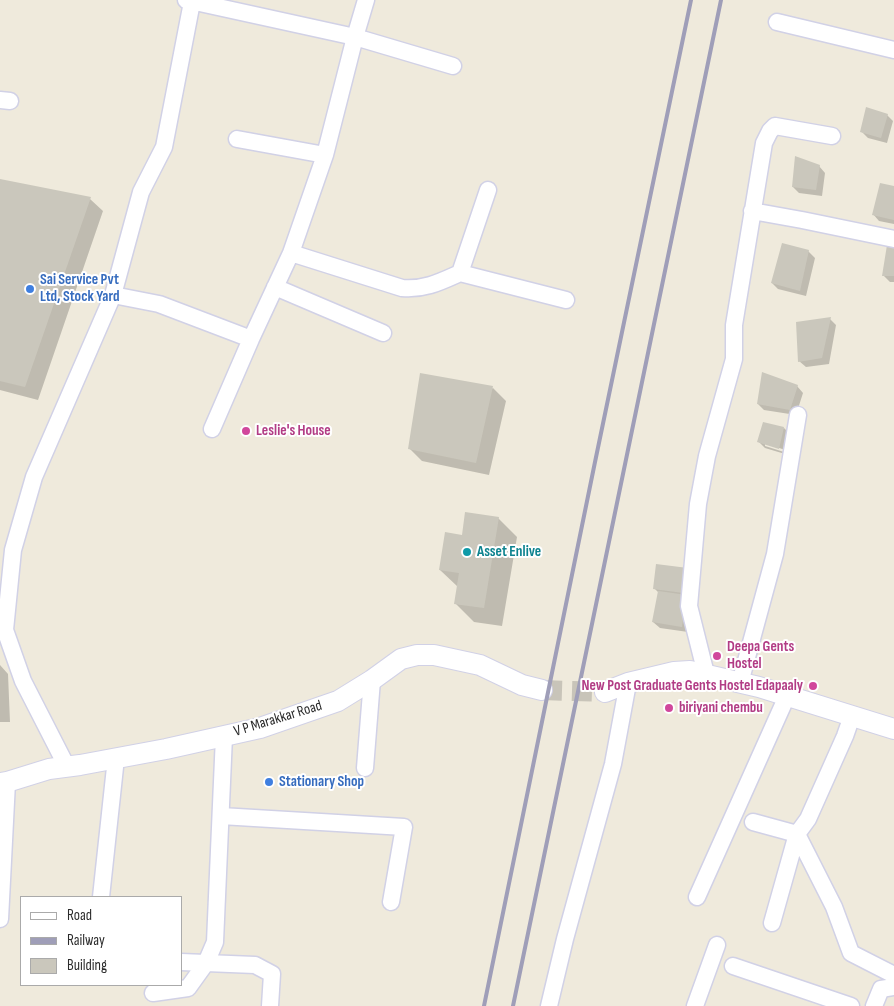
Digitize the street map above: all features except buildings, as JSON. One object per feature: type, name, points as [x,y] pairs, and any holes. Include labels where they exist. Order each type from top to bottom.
[{"type":"street","points":[[212,428],[291,253],[325,155],[366,0]]},
{"type":"street","points":[[67,767],[24,681],[5,630],[13,550],[34,477],[113,295],[141,192],[164,147],[189,1],[355,37],[453,66]]},
{"type":"street","points":[[776,22],[894,50]]},
{"type":"street","points":[[706,674],[689,606],[689,588],[698,504],[708,456],[734,359],[734,325],[764,143],[773,128],[778,127],[832,136]]},
{"type":"street","points":[[237,139],[325,155]]},
{"type":"street","points":[[460,273],[488,190]]},
{"type":"street","points":[[752,211],[894,239]]},
{"type":"street","points":[[291,253],[402,288],[424,288],[460,273],[566,300]]},
{"type":"street","points":[[275,287],[383,333]]},
{"type":"street","points":[[113,295],[159,304],[251,339]]},
{"type":"street","points":[[740,684],[775,554],[798,415]]},
{"type":"street","name":"V P Marakkar Road","points":[[3,782],[49,769],[116,758],[260,728],[338,700],[372,680],[401,659],[417,655],[434,656],[480,665],[522,685],[542,690]]},
{"type":"street","points":[[605,692],[628,683],[674,672],[690,671],[740,684],[760,687],[894,729]]},
{"type":"street","points":[[365,768],[372,680]]},
{"type":"street","points":[[549,1006],[613,764],[628,683]]},
{"type":"street","points":[[698,897],[788,696]]},
{"type":"street","points":[[772,923],[797,834],[808,819],[852,716]]},
{"type":"street","points":[[153,993],[188,988],[206,963],[215,942],[224,736]]},
{"type":"street","points":[[101,896],[116,758]]},
{"type":"street","points":[[0,919],[3,782]]},
{"type":"street","points":[[221,816],[404,827],[391,902]]},
{"type":"street","points":[[753,822],[797,834],[834,907],[851,953],[894,975]]},
{"type":"street","points":[[695,1006],[717,945]]},
{"type":"street","points":[[182,962],[255,965],[272,974],[270,1006]]},
{"type":"street","points":[[733,966],[851,1006]]},
{"type":"street","points":[[874,1006],[881,988],[894,987]]},
{"type":"tunnel","points":[[542,690],[605,692]]},
{"type":"railway","points":[[484,1006],[691,0]]},
{"type":"railway","points":[[513,1006],[721,0]]},
{"type":"place","name":"Sai Service Pvt Ltd, Stock Yard","points":[[30,289]]},
{"type":"place","name":"Leslie's House","points":[[246,431]]},
{"type":"place","name":"Asset Enlive","points":[[467,552]]},
{"type":"place","name":"Deepa Gents Hostel","points":[[717,656]]},
{"type":"place","name":"New Post Graduate Gents Hostel Edapaaly","points":[[813,686]]},
{"type":"place","name":"biriyani chembu","points":[[669,708]]},
{"type":"place","name":"Stationary Shop","points":[[269,782]]}]
